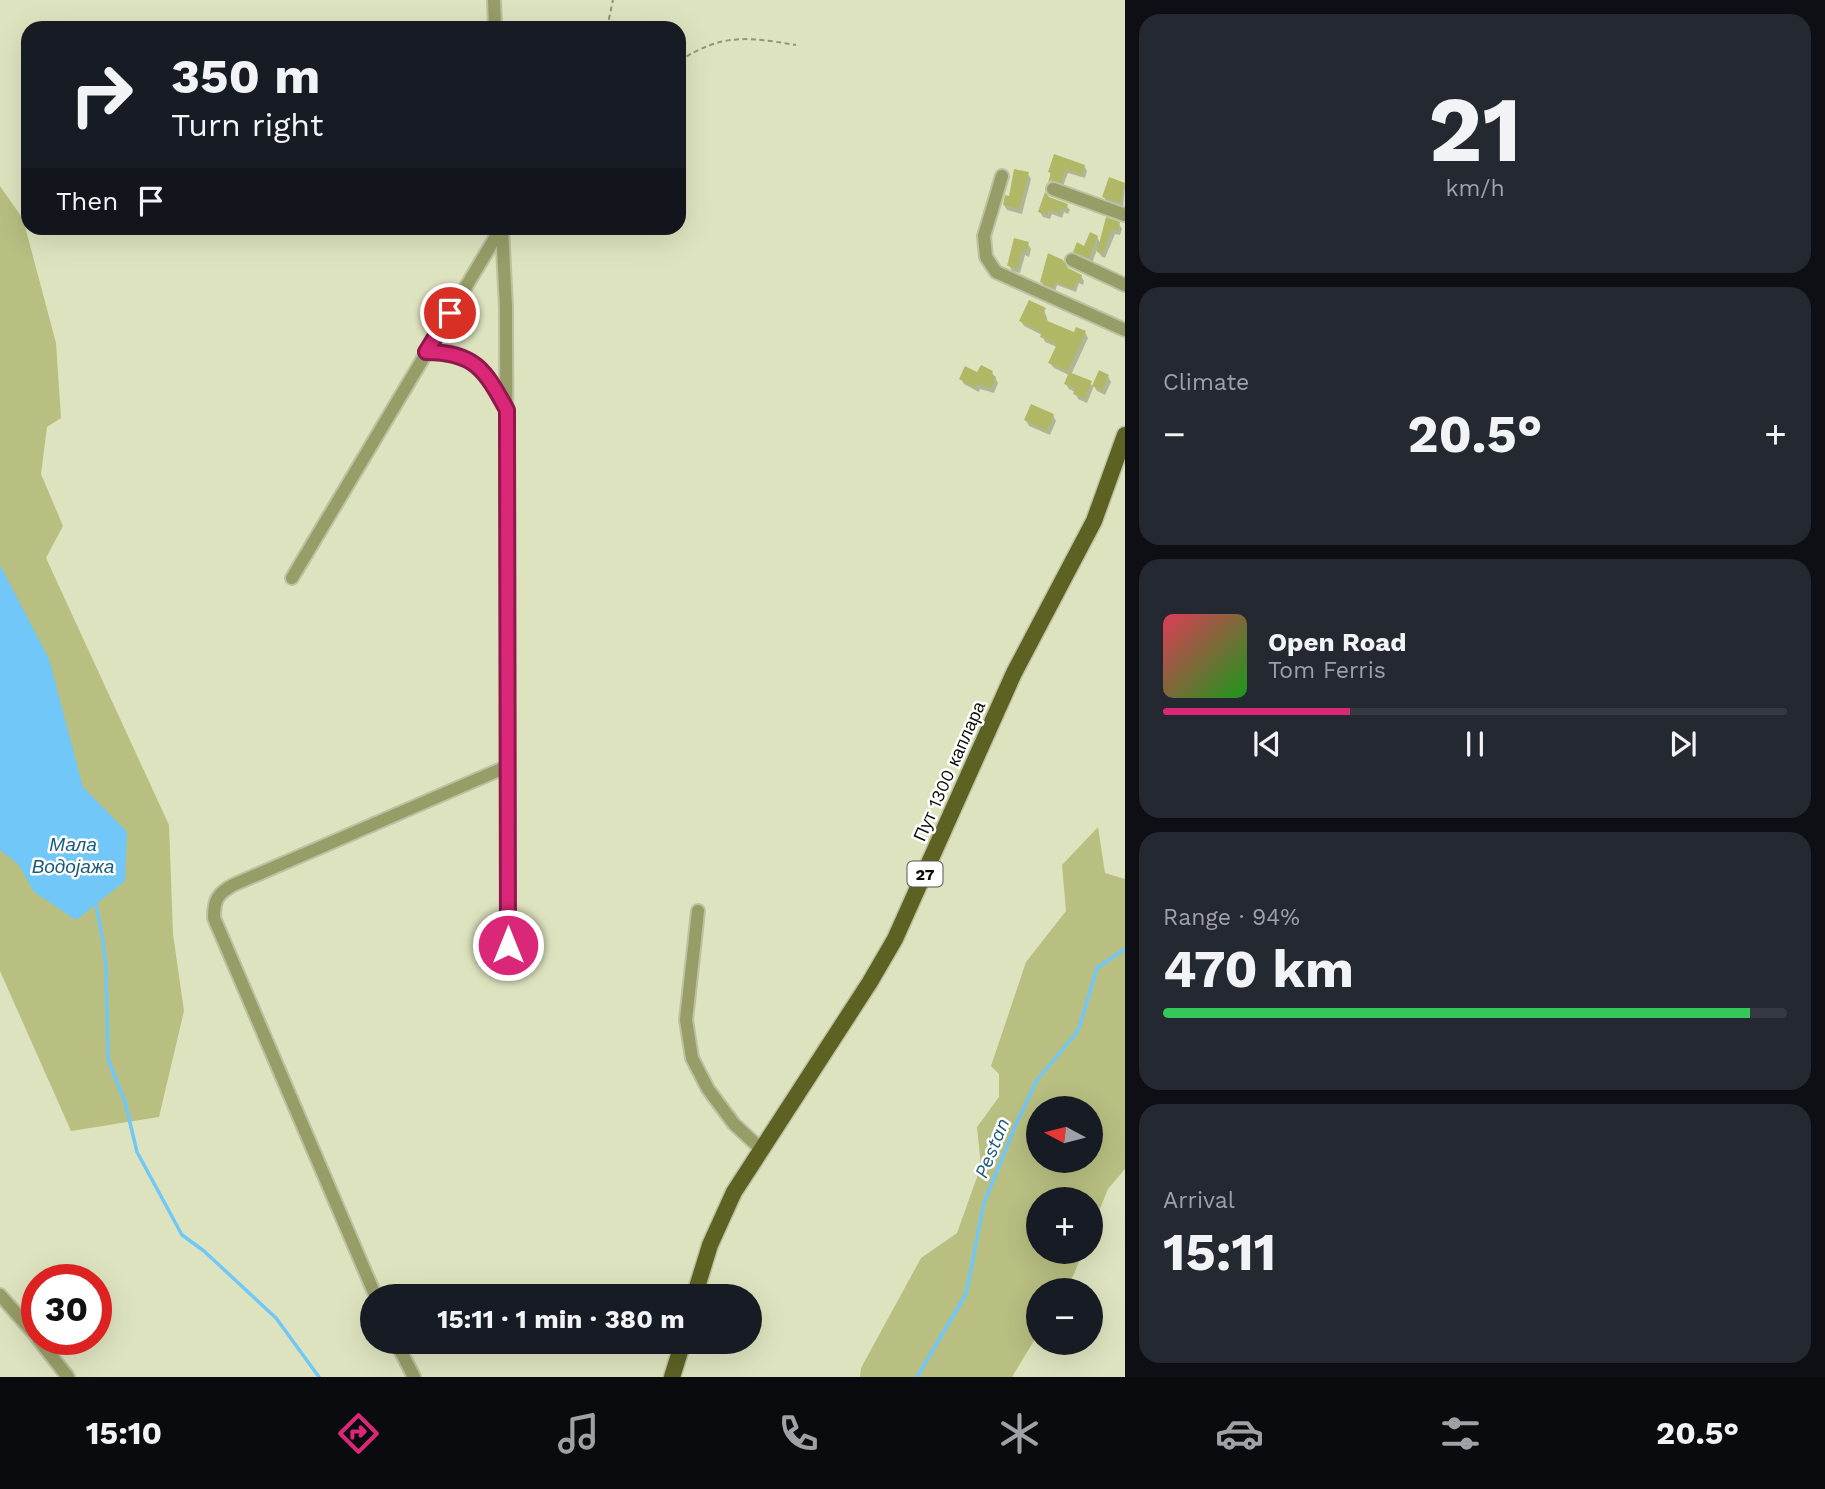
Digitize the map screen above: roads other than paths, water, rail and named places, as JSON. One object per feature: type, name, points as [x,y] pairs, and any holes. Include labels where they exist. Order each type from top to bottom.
[{"type":"main road","name":"Пут 1300 каплара","points":[[698,1284],[709,1245],[721,1217],[761,1149],[854,1008],[895,939],[1014,673],[1094,521],[1125,435]]},
{"type":"main road","points":[[672,1377],[679,1354]]},
{"type":"street","points":[[494,0],[495,21]]},
{"type":"street","points":[[1002,176],[984,236],[986,257],[996,272],[1125,330]]},
{"type":"street","points":[[1053,189],[1125,215]]},
{"type":"street","points":[[292,578],[497,235]]},
{"type":"street","points":[[501,235],[506,307],[507,410],[508,945]]},
{"type":"street","points":[[1072,260],[1125,285]]},
{"type":"street","points":[[426,352],[450,352],[473,362],[491,380],[507,410]]},
{"type":"street","points":[[370,1284],[214,918],[215,900],[222,891],[233,885],[506,767]]},
{"type":"street","points":[[698,911],[686,1020],[692,1058],[714,1098],[734,1124],[761,1149]]},
{"type":"street","points":[[0,1294],[21,1318]]},
{"type":"street","points":[[402,1354],[414,1377]]},
{"type":"street","points":[[51,1355],[68,1377]]},
{"type":"water","name":"Мала Водојажа","points":[[0,565],[49,659],[83,787],[127,832],[125,881],[76,920],[34,892],[18,864],[0,850]]},
{"type":"waterway","points":[[95,900],[106,968],[108,1059],[125,1102],[137,1152],[182,1235],[204,1251],[276,1318],[319,1377]]},
{"type":"waterway","name":"Pestan","points":[[917,1377],[966,1294],[984,1203],[1037,1080],[1078,1031],[1097,968],[1125,949]]}]
